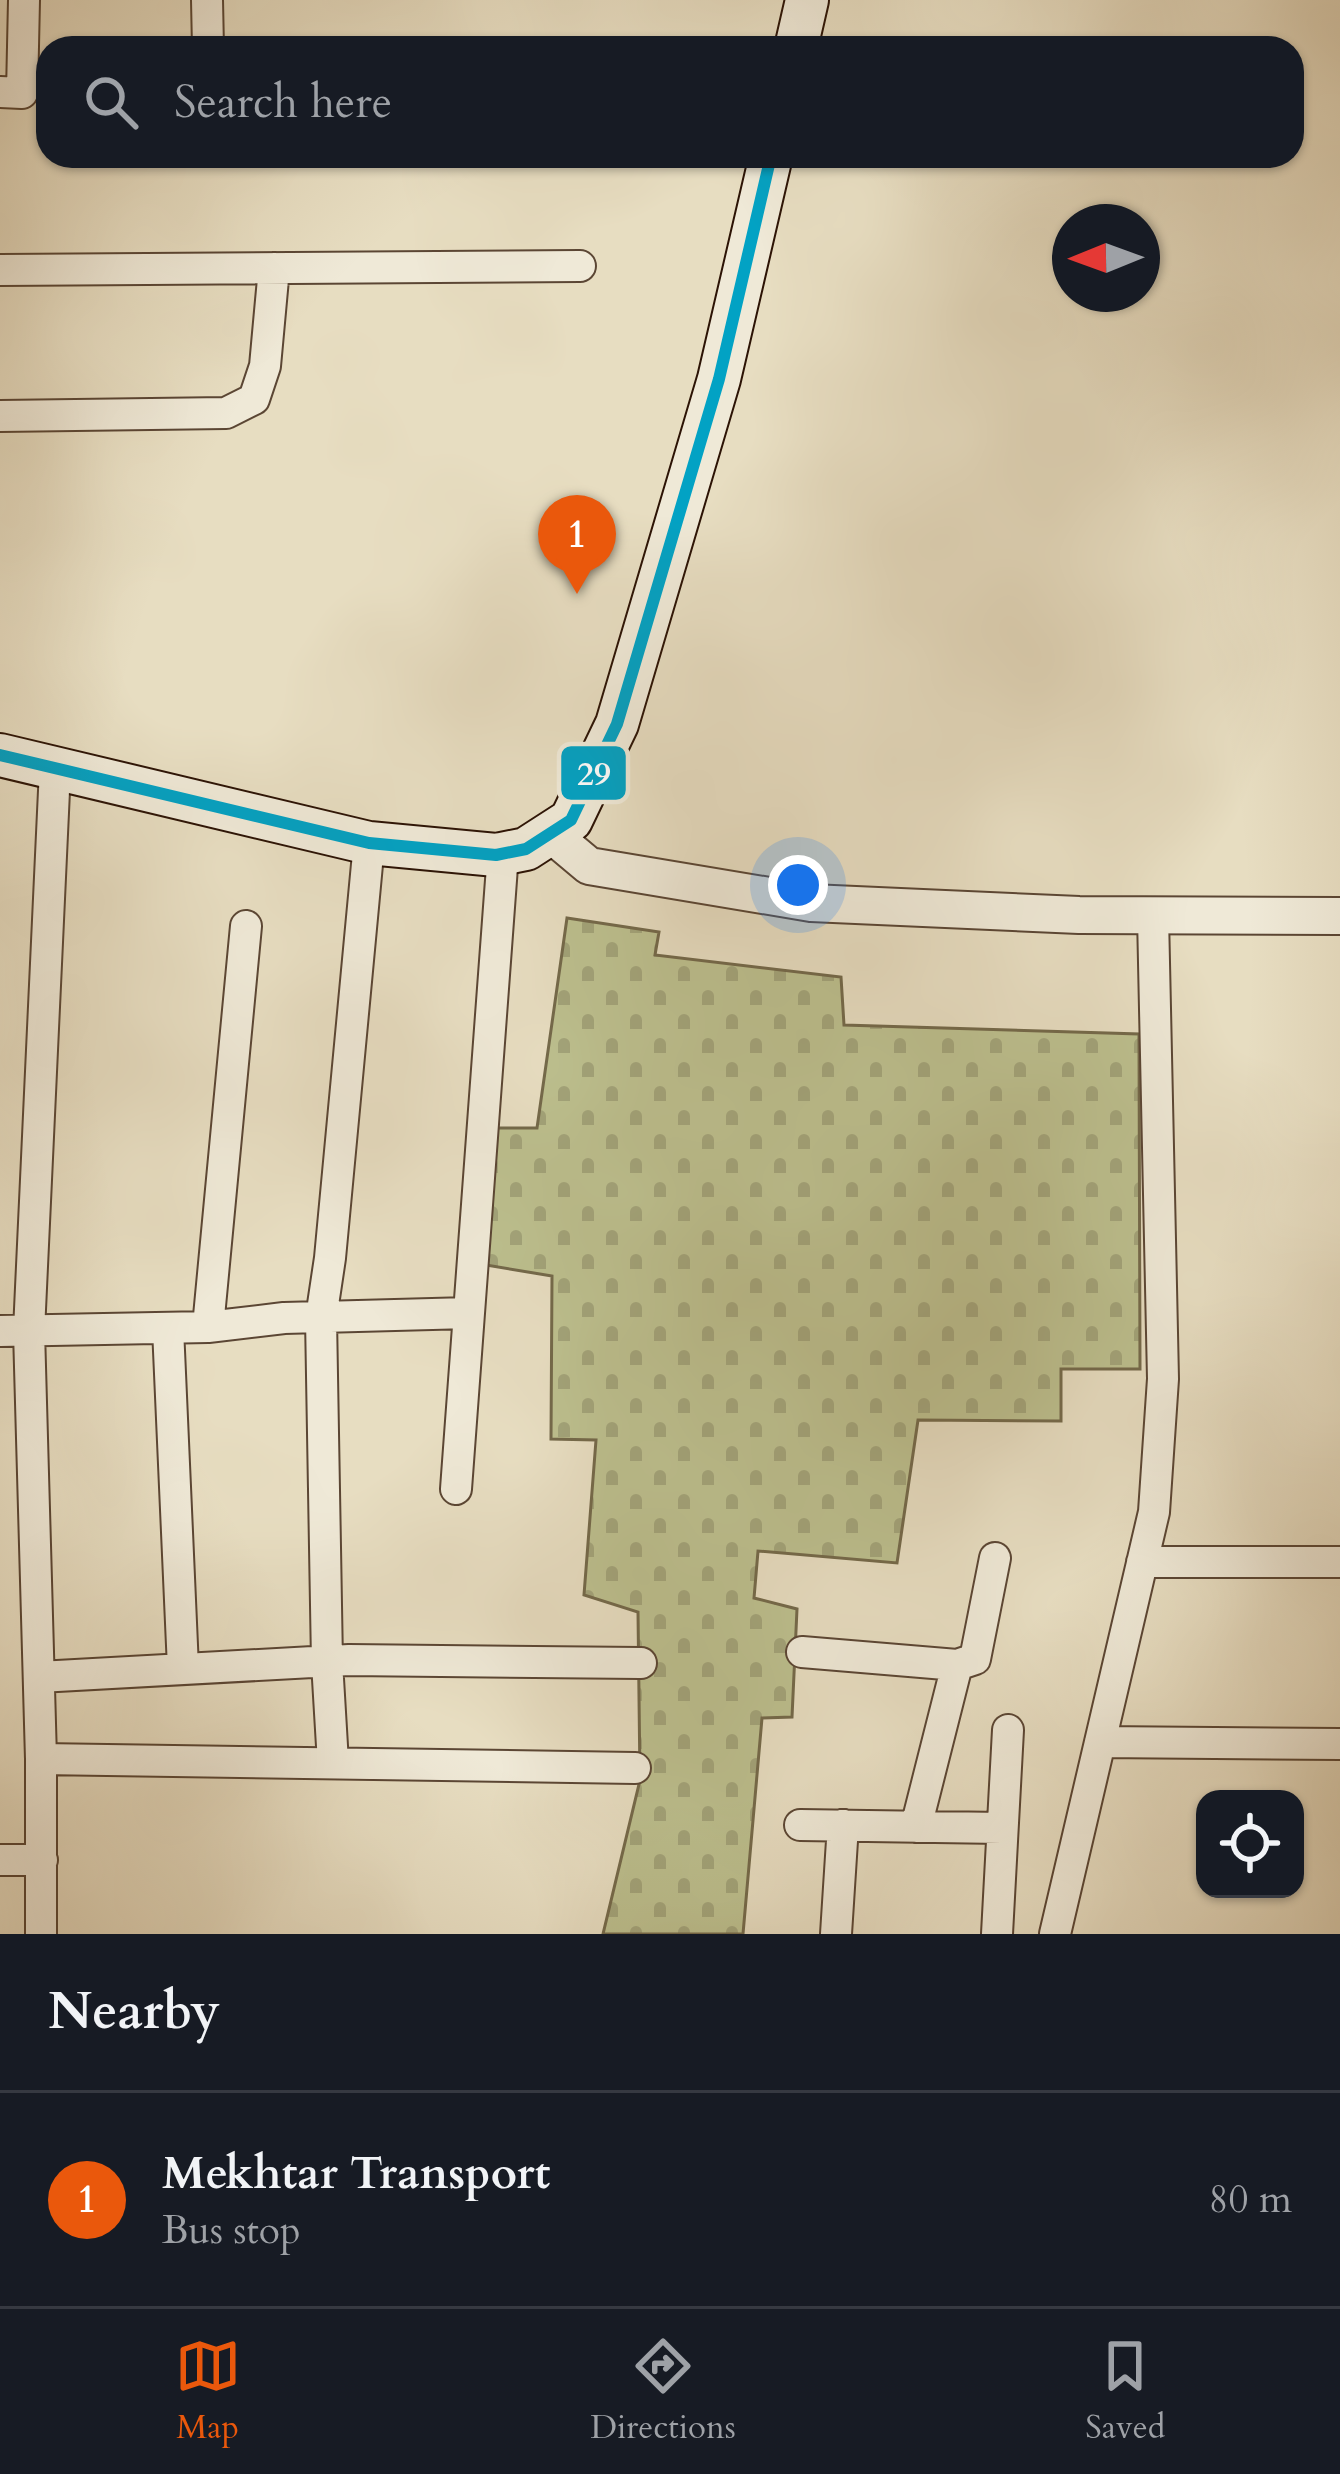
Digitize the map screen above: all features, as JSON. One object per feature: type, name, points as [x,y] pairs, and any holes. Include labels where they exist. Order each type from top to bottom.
[{"type":"main road","points":[[799,36],[807,0]]},
{"type":"main road","points":[[0,755],[369,843],[468,854],[503,853],[526,849],[552,835],[571,820],[617,724],[719,379],[768,168]]},
{"type":"street","points":[[0,92],[22,93],[24,0]]},
{"type":"street","points":[[207,0],[208,36]]},
{"type":"street","points":[[0,270],[580,266]]},
{"type":"street","points":[[0,416],[226,413],[254,399],[265,366],[274,268]]},
{"type":"street","points":[[41,1934],[39,1677],[15,1331],[55,769]]},
{"type":"street","points":[[552,835],[589,866],[811,903],[1153,916],[1340,916]]},
{"type":"street","points":[[333,1763],[321,1318],[369,843]]},
{"type":"street","points":[[456,1489],[503,853]]},
{"type":"street","points":[[1055,1934],[1154,1512],[1163,1379],[1153,916]]},
{"type":"street","points":[[208,1327],[246,926]]},
{"type":"street","points":[[15,1331],[208,1327],[284,1318],[469,1313]]},
{"type":"street","points":[[167,1328],[183,1668]]},
{"type":"street","points":[[802,1652],[957,1665],[975,1659],[994,1558]]},
{"type":"street","points":[[1142,1562],[1340,1562]]},
{"type":"street","points":[[39,1677],[327,1662],[641,1663]]},
{"type":"street","points":[[916,1826],[957,1665]]},
{"type":"street","points":[[997,1934],[1008,1730]]},
{"type":"street","points":[[1100,1742],[1340,1744]]},
{"type":"street","points":[[41,1759],[635,1768]]},
{"type":"street","points":[[800,1825],[1002,1828]]},
{"type":"street","points":[[836,1934],[843,1826]]},
{"type":"street","points":[[0,1860],[41,1860]]},
{"type":"green space","points":[[567,918],[659,932],[655,955],[841,977],[844,1025],[1139,1034],[1140,1369],[1061,1369],[1061,1421],[918,1420],[897,1563],[758,1551],[754,1598],[797,1609],[792,1717],[762,1718],[743,1934],[603,1934],[640,1780],[638,1612],[584,1595],[596,1440],[551,1439],[552,1276],[486,1265],[483,1128],[537,1128]]},
{"type":"transit line","name":"29","points":[[0,755],[369,843],[496,855],[526,849],[571,820],[617,724],[719,379],[768,168]]},
{"type":"place","name":"Mekhtar Transport","points":[[577,594]]}]
